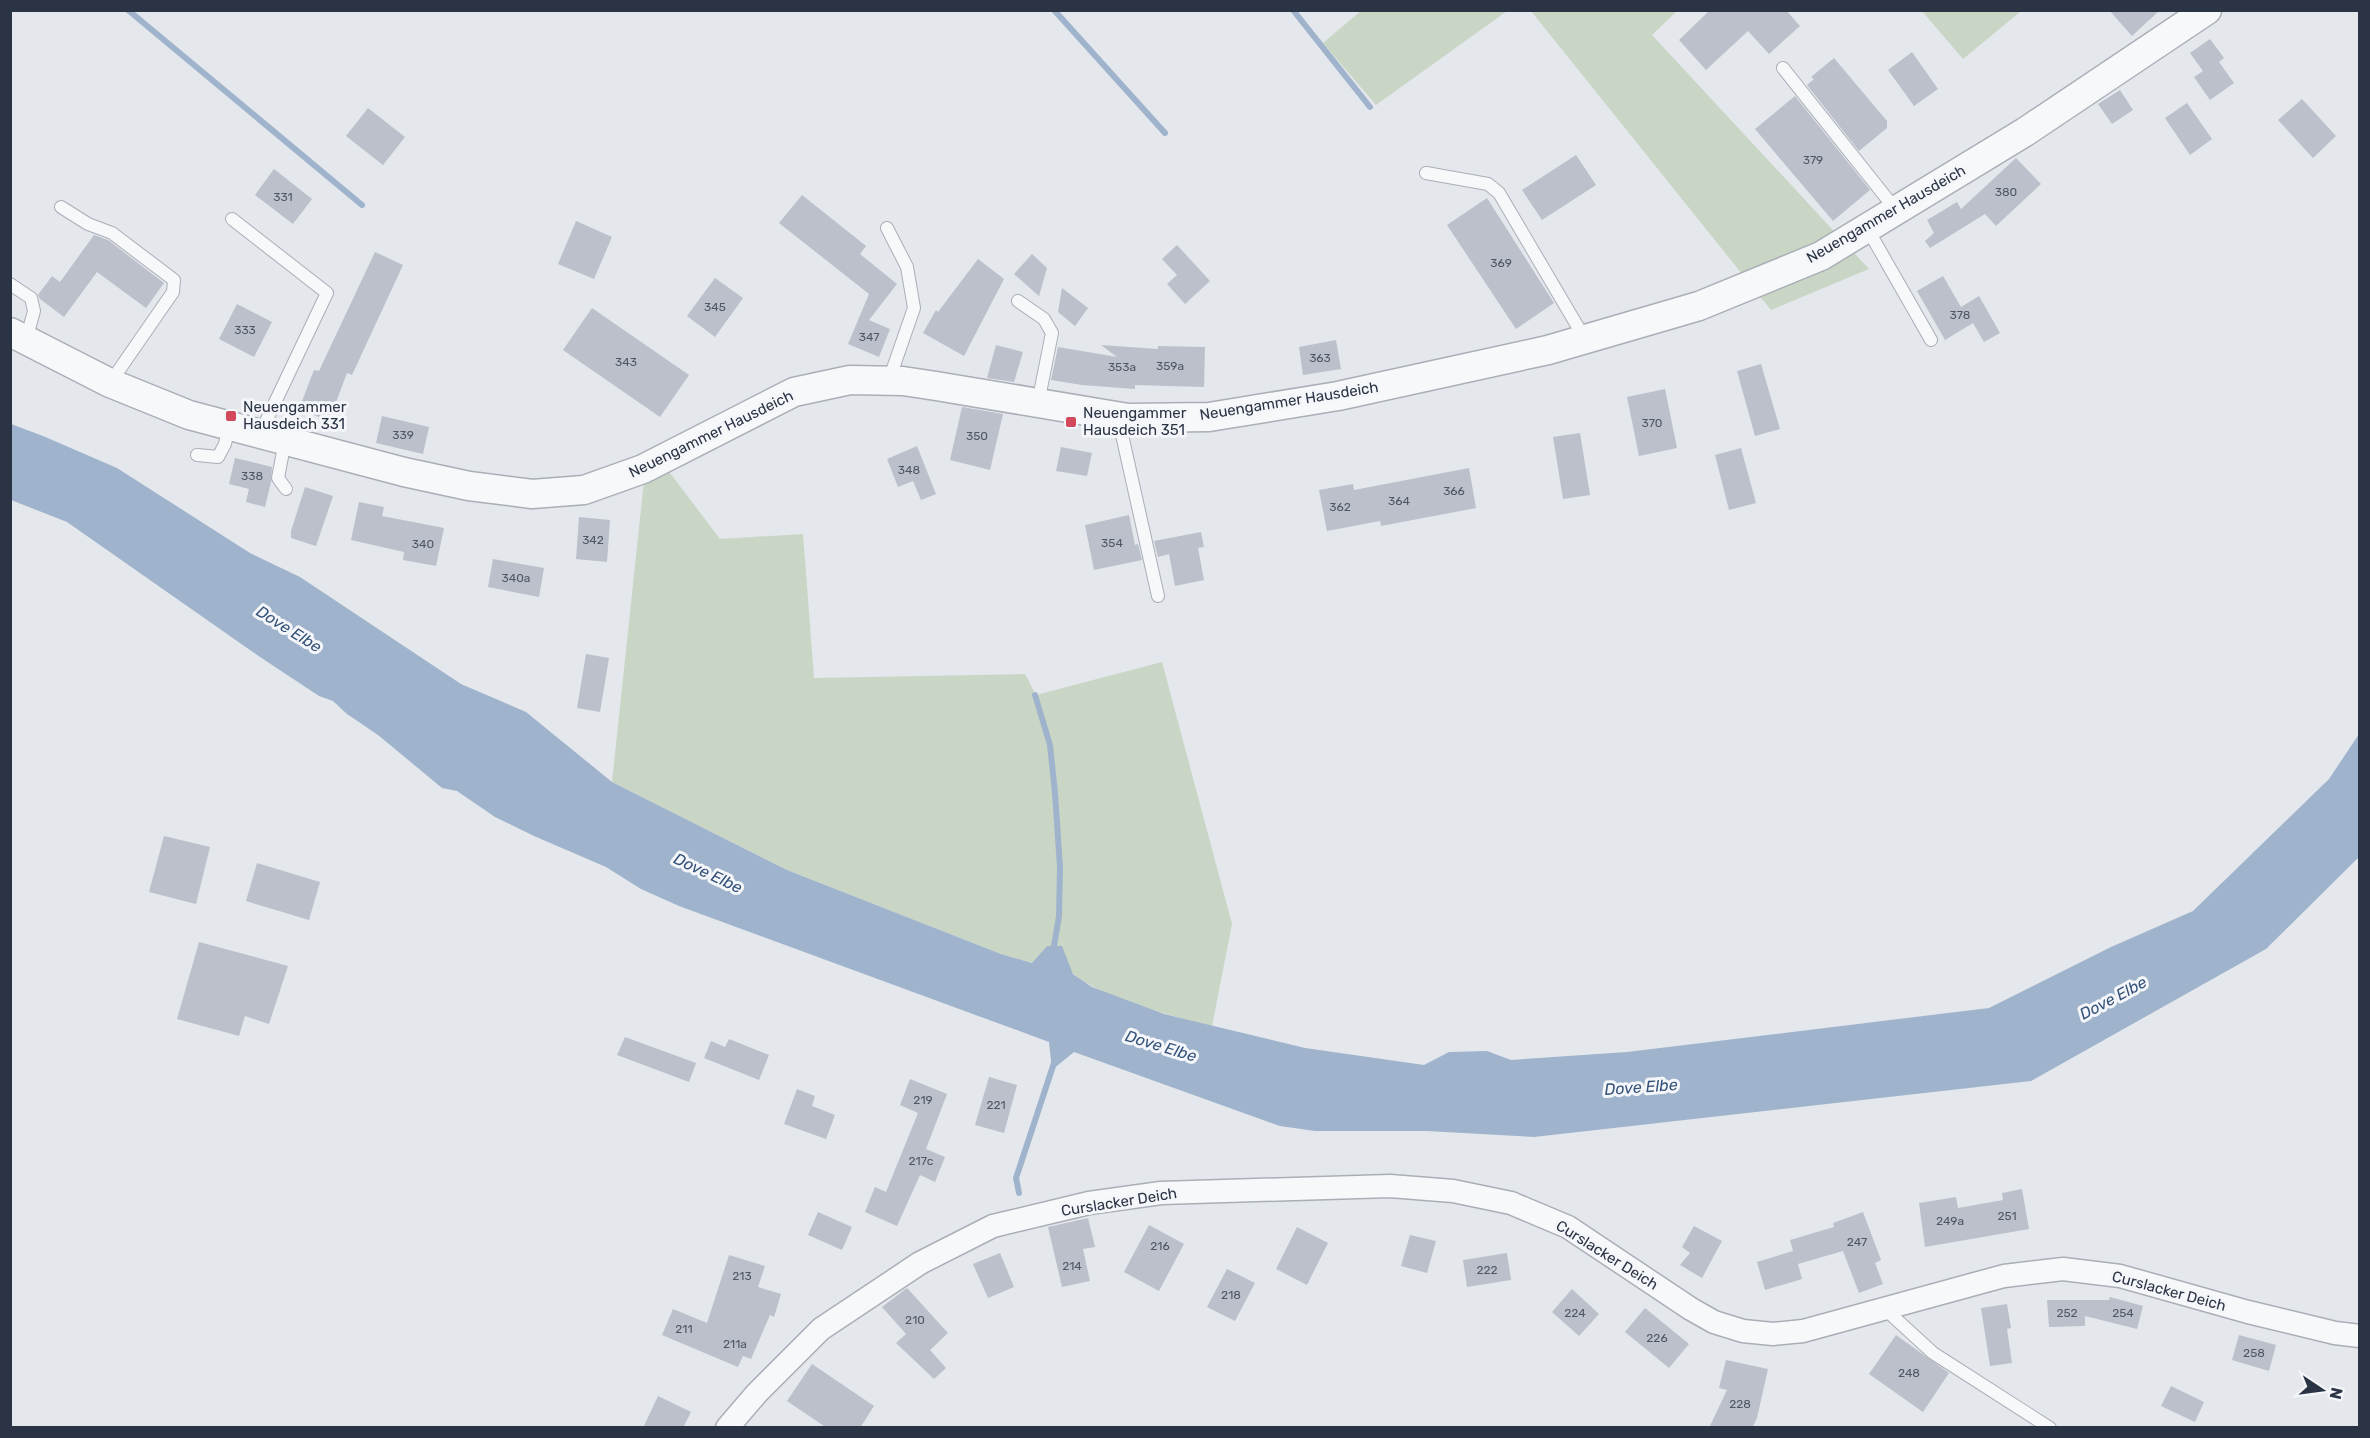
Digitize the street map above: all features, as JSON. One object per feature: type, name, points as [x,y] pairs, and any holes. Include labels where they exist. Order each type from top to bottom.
[{"type":"street","name":"Neuengammer Hausdeich","points":[[18,336],[110,383],[189,415],[404,472],[469,486],[532,494],[584,490],[643,469],[794,392],[849,380],[936,386],[1118,416],[1209,417],[1314,400],[1548,350],[1699,306],[1821,256],[2025,132],[2207,10]]},
{"type":"street","name":"Curslacker Deich","points":[[727,1428],[821,1329],[920,1263],[993,1226],[1089,1203],[1161,1192],[1390,1186],[1454,1191],[1511,1203],[1568,1227],[1691,1309],[1714,1322],[1743,1331],[1773,1334],[1803,1331],[2004,1276],[2063,1269],[2120,1276],[2248,1312],[2335,1333],[2360,1336]]},
{"type":"lane","points":[[1783,68],[1896,210]]},
{"type":"lane","points":[[1426,173],[1488,184],[1499,193],[1585,339]]},
{"type":"lane","points":[[61,207],[87,224],[112,233],[174,280],[173,292],[110,383]]},
{"type":"lane","points":[[232,219],[327,293],[273,438],[278,478],[286,489]]},
{"type":"lane","points":[[887,228],[907,267],[914,308],[888,381]]},
{"type":"lane","points":[[1867,228],[1931,340]]},
{"type":"lane","points":[[10,284],[31,298],[34,311],[18,336]]},
{"type":"lane","points":[[1018,300],[1044,319],[1052,333],[1038,404]]},
{"type":"lane","points":[[1118,416],[1158,596]]},
{"type":"lane","points":[[197,454],[218,457],[225,444],[229,426]]},
{"type":"lane","points":[[1885,1309],[1933,1353],[2050,1428]]},
{"type":"green space","points":[[1362,10],[1507,11],[1376,105],[1323,43]]},
{"type":"green space","points":[[1531,11],[1677,11],[1652,35],[1869,269],[1771,310]]},
{"type":"green space","points":[[1922,11],[2021,11],[1963,59]]},
{"type":"green space","points":[[667,469],[720,539],[803,534],[814,678],[1025,674],[1036,695],[1162,662],[1232,924],[1212,1026],[1139,1006],[1101,991],[1073,973],[1047,946],[1033,963],[1001,954],[787,870],[612,782],[644,481]]},
{"type":"water","name":"Dove Elbe","points":[[11,424],[117,468],[250,553],[300,577],[461,684],[526,712],[612,782],[787,870],[1001,954],[1032,963],[1047,946],[1062,946],[1073,974],[1092,987],[1164,1014],[1305,1048],[1424,1065],[1449,1052],[1487,1051],[1511,1060],[1627,1052],[1989,1008],[2111,947],[2193,911],[2329,779],[2359,734],[2359,857],[2266,949],[2031,1081],[1534,1137],[1427,1131],[1315,1131],[1280,1126],[1074,1052],[1052,1070],[1049,1042],[679,906],[641,889],[606,867],[495,817],[457,791],[442,788],[333,701],[319,696],[260,657],[67,522],[11,500]]},
{"type":"building","points":[[1710,10],[1786,10],[1800,26],[1769,54],[1748,31],[1706,70],[1679,40]]},
{"type":"building","points":[[2109,10],[2160,10],[2132,36]]},
{"type":"building","points":[[2210,39],[2224,58],[2219,62],[2234,83],[2210,100],[2194,77],[2203,71],[2190,53]]},
{"type":"building","points":[[1912,52],[1938,89],[1914,106],[1888,70]]},
{"type":"building","points":[[1834,58],[1887,121],[1887,128],[1859,151],[1807,85],[1814,79],[1811,77]]},
{"type":"building","points":[[2120,90],[2133,110],[2112,124],[2098,104]]},
{"type":"building","points":[[1795,96],[1870,190],[1833,221],[1755,129]]},
{"type":"building","points":[[2302,99],[2336,136],[2313,158],[2278,120]]},
{"type":"building","points":[[2187,103],[2212,139],[2190,155],[2165,118]]},
{"type":"building","points":[[368,108],[405,137],[383,165],[346,136]]},
{"type":"building","points":[[1576,155],[1596,185],[1542,220],[1522,190]]},
{"type":"building","points":[[2016,158],[2041,184],[1996,226],[1985,214],[1930,248],[1925,241],[1934,233],[1927,220],[1957,202],[1961,209]]},
{"type":"building","points":[[274,169],[312,199],[293,224],[255,195]]},
{"type":"building","points":[[802,195],[866,246],[860,254],[897,284],[869,320],[890,329],[879,357],[848,344],[869,294],[779,223]]},
{"type":"building","points":[[1487,198],[1554,303],[1516,329],[1447,225]]},
{"type":"building","points":[[576,221],[612,237],[594,279],[558,264]]},
{"type":"building","points":[[94,235],[108,240],[164,283],[146,308],[97,272],[64,317],[40,299],[38,295],[52,276],[60,282]]},
{"type":"building","points":[[1177,245],[1210,281],[1185,304],[1167,284],[1177,275],[1162,259]]},
{"type":"building","points":[[375,252],[403,265],[352,375],[347,373],[329,421],[299,409],[314,370],[319,371]]},
{"type":"building","points":[[1032,254],[1047,268],[1039,296],[1014,274]]},
{"type":"building","points":[[978,259],[1004,279],[964,356],[923,333],[936,310],[938,312]]},
{"type":"building","points":[[1943,276],[1961,307],[1979,296],[2000,333],[1984,342],[1973,323],[1945,340],[1917,291]]},
{"type":"building","points":[[715,278],[743,298],[715,337],[687,316]]},
{"type":"building","points":[[1062,288],[1088,308],[1075,326],[1058,312]]},
{"type":"building","points":[[237,304],[272,322],[254,357],[219,339]]},
{"type":"building","points":[[592,308],[689,375],[660,417],[563,350]]},
{"type":"building","points":[[1336,340],[1341,369],[1303,375],[1299,347]]},
{"type":"building","points":[[996,345],[1023,352],[1014,382],[987,378]]},
{"type":"building","points":[[1101,345],[1158,349],[1158,346],[1205,347],[1204,387],[1135,385],[1135,389],[1051,380],[1058,347],[1117,357]]},
{"type":"building","points":[[1761,364],[1780,429],[1755,436],[1737,371]]},
{"type":"building","points":[[1665,389],[1677,448],[1639,456],[1627,397]]},
{"type":"building","points":[[962,407],[1003,414],[990,470],[950,460]]},
{"type":"building","points":[[382,416],[429,427],[423,454],[376,443]]},
{"type":"building","points":[[1580,433],[1590,495],[1563,499],[1553,437]]},
{"type":"building","points":[[917,446],[936,494],[921,500],[913,481],[898,487],[887,459]]},
{"type":"building","points":[[1061,447],[1092,453],[1087,476],[1056,471]]},
{"type":"building","points":[[1741,448],[1756,503],[1729,510],[1715,455]]},
{"type":"building","points":[[235,458],[272,467],[265,507],[246,502],[249,489],[229,484]]},
{"type":"building","points":[[1469,468],[1476,508],[1381,526],[1380,521],[1327,531],[1319,490],[1353,484],[1354,490]]},
{"type":"building","points":[[305,487],[333,496],[316,546],[291,538],[291,531]]},
{"type":"building","points":[[359,502],[384,507],[382,516],[444,528],[436,566],[403,560],[404,552],[351,540]]},
{"type":"building","points":[[1129,515],[1135,545],[1138,544],[1142,560],[1094,570],[1085,525]]},
{"type":"building","points":[[579,517],[610,520],[607,562],[576,559]]},
{"type":"building","points":[[1201,532],[1204,547],[1198,548],[1204,580],[1175,586],[1169,554],[1158,557],[1154,541]]},
{"type":"building","points":[[493,559],[544,568],[539,597],[488,587]]},
{"type":"building","points":[[586,654],[609,658],[600,712],[577,708]]},
{"type":"building","points":[[164,836],[210,847],[196,904],[149,892]]},
{"type":"building","points":[[257,863],[320,882],[309,920],[246,901]]},
{"type":"building","points":[[199,942],[288,966],[269,1024],[245,1016],[239,1036],[177,1019]]},
{"type":"building","points":[[625,1037],[696,1063],[689,1082],[617,1055]]},
{"type":"building","points":[[729,1039],[769,1055],[759,1080],[704,1058],[711,1041],[725,1047]]},
{"type":"building","points":[[989,1077],[1017,1085],[1004,1133],[975,1125]]},
{"type":"building","points":[[910,1079],[947,1094],[926,1149],[945,1157],[935,1182],[920,1175],[897,1226],[865,1212],[875,1187],[886,1192],[918,1113],[900,1105]]},
{"type":"building","points":[[797,1089],[815,1096],[812,1106],[835,1115],[826,1139],[784,1124]]},
{"type":"building","points":[[2022,1189],[2029,1229],[1925,1247],[1919,1203],[1956,1197],[1958,1208],[2003,1200],[2002,1193]]},
{"type":"building","points":[[818,1212],[852,1227],[842,1250],[808,1235]]},
{"type":"building","points":[[1863,1212],[1881,1260],[1875,1263],[1883,1284],[1859,1293],[1843,1251],[1798,1264],[1802,1279],[1765,1290],[1757,1262],[1793,1251],[1790,1240],[1834,1227],[1833,1223]]},
{"type":"building","points":[[1088,1218],[1095,1247],[1083,1249],[1090,1281],[1062,1287],[1048,1227]]},
{"type":"building","points":[[1149,1225],[1184,1244],[1159,1291],[1124,1272]]},
{"type":"building","points":[[1694,1226],[1722,1241],[1702,1278],[1680,1265],[1690,1253],[1682,1247]]},
{"type":"building","points":[[1297,1227],[1328,1243],[1307,1285],[1276,1269]]},
{"type":"building","points":[[1410,1235],[1436,1241],[1427,1273],[1401,1266]]},
{"type":"building","points":[[1000,1253],[1014,1287],[988,1298],[973,1264]]},
{"type":"building","points":[[1507,1253],[1511,1280],[1467,1287],[1463,1260]]},
{"type":"building","points":[[729,1255],[765,1266],[758,1287],[781,1294],[774,1317],[770,1315],[751,1359],[743,1356],[738,1367],[662,1335],[673,1309],[707,1323]]},
{"type":"building","points":[[1227,1269],[1255,1283],[1235,1321],[1207,1307]]},
{"type":"building","points":[[907,1288],[948,1333],[930,1350],[946,1368],[934,1379],[896,1343],[906,1334],[882,1307]]},
{"type":"building","points":[[1572,1289],[1599,1314],[1579,1336],[1552,1312]]},
{"type":"building","points":[[2110,1297],[2143,1306],[2137,1329],[2085,1316],[2085,1326],[2049,1327],[2047,1300],[2109,1300]]},
{"type":"building","points":[[2007,1304],[2011,1328],[2007,1329],[2012,1363],[1990,1366],[1981,1308]]},
{"type":"building","points":[[1645,1308],[1689,1344],[1669,1368],[1625,1332]]},
{"type":"building","points":[[1896,1335],[1949,1373],[1923,1412],[1869,1374]]},
{"type":"building","points":[[2239,1335],[2276,1345],[2269,1371],[2232,1360]]},
{"type":"building","points":[[1726,1360],[1768,1369],[1757,1418],[1752,1428],[1709,1428],[1727,1390],[1719,1388]]},
{"type":"building","points":[[812,1364],[874,1406],[860,1428],[827,1428],[787,1401]]},
{"type":"building","points":[[2171,1386],[2204,1402],[2195,1422],[2161,1406]]},
{"type":"building","points":[[658,1396],[691,1412],[683,1428],[643,1428]]},
{"type":"waterway","points":[[128,10],[362,205]]},
{"type":"waterway","points":[[1054,10],[1165,133]]},
{"type":"waterway","points":[[1293,10],[1370,107]]},
{"type":"waterway","points":[[1035,695],[1050,745],[1055,793],[1060,867],[1059,916],[1053,952]]},
{"type":"waterway","points":[[1019,1193],[1016,1178],[1054,1063]]},
{"type":"place","name":"Neuengammer Hausdeich 331","points":[[231,416]]},
{"type":"place","name":"Neuengammer Hausdeich 351","points":[[1071,422]]}]
